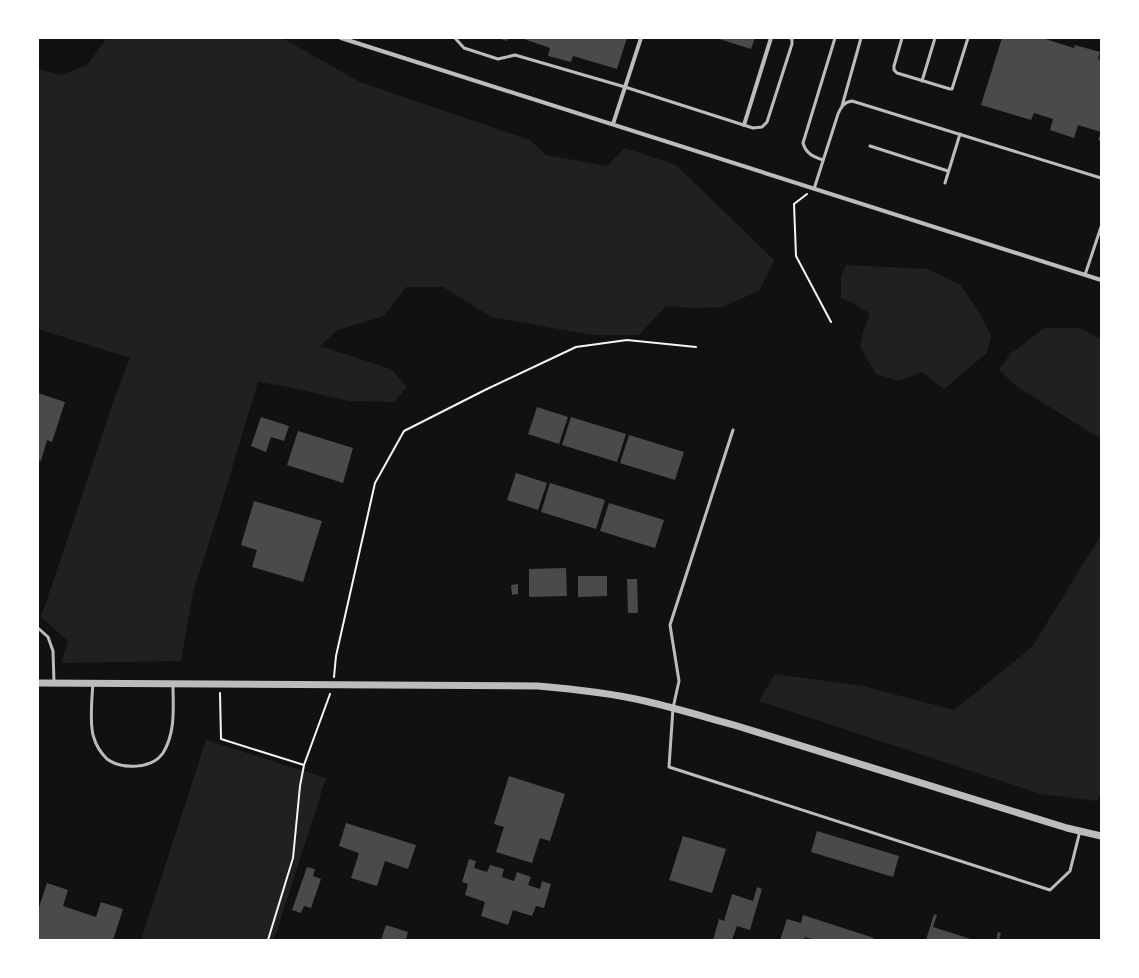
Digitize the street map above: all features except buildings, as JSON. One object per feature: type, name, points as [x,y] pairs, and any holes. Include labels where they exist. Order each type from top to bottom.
[{"type":"street","points":[[340,38],[1101,280]]},
{"type":"street","points":[[613,124],[641,38]]},
{"type":"street","points":[[744,125],[771,38]]},
{"type":"street","points":[[38,683],[538,686],[570,688],[610,694],[672,708],[734,725],[1080,832],[1101,836]]},
{"type":"lane","points":[[455,38],[464,48],[498,59],[515,55],[625,87],[753,128],[762,127],[767,122],[792,44],[792,39],[790,38]]},
{"type":"lane","points":[[823,160],[811,156],[804,149],[803,143],[835,38]]},
{"type":"lane","points":[[814,189],[838,114],[842,106],[861,38]]},
{"type":"lane","points":[[902,38],[895,60],[894,70],[897,73],[943,88],[952,88],[968,38]]},
{"type":"lane","points":[[922,81],[935,38]]},
{"type":"lane","points":[[842,106],[852,101],[1101,178]]},
{"type":"lane","points":[[945,183],[960,134]]},
{"type":"lane","points":[[870,146],[948,171]]},
{"type":"lane","points":[[1085,275],[1101,227]]},
{"type":"lane","points":[[733,430],[670,625],[679,681],[672,708],[669,767],[1050,890],[1070,871],[1080,832]]},
{"type":"lane","points":[[38,628],[48,637],[53,651],[54,683]]},
{"type":"lane","points":[[93,683],[93,738],[107,758],[116,763],[138,766],[151,763],[162,754],[169,740],[173,721],[174,684]]},
{"type":"path","points":[[814,189],[794,204],[796,256],[830,322]]},
{"type":"path","points":[[268,940],[293,858],[300,786],[304,765],[334,685],[336,656],[375,483],[404,431],[485,390],[576,347],[627,340],[696,347]]},
{"type":"path","points":[[220,684],[221,740],[304,765]]},
{"type":"shaded area","points":[[107,38],[282,38],[360,82],[530,140],[546,155],[607,166],[625,148],[676,165],[774,260],[759,291],[722,307],[694,308],[666,306],[639,335],[593,335],[491,317],[443,287],[406,287],[384,316],[338,330],[320,346],[391,369],[407,387],[394,402],[349,401],[284,386],[258,382],[193,593],[181,661],[61,663],[68,641],[41,617],[115,397],[130,358],[38,329],[38,69],[61,75],[87,65]]},
{"type":"shaded area","points":[[846,265],[928,269],[961,285],[981,316],[991,336],[987,353],[944,389],[922,372],[899,381],[876,374],[860,347],[864,329],[870,314],[853,303],[841,298],[841,276]]},
{"type":"shaded area","points":[[1045,328],[1080,328],[1101,339],[1101,439],[1016,386],[999,370],[1010,354]]},
{"type":"shaded area","points":[[1101,535],[1101,793],[1097,801],[1041,794],[759,701],[775,674],[863,686],[954,710],[1032,647]]},
{"type":"shaded area","points":[[206,740],[326,778],[274,940],[141,940]]}]
